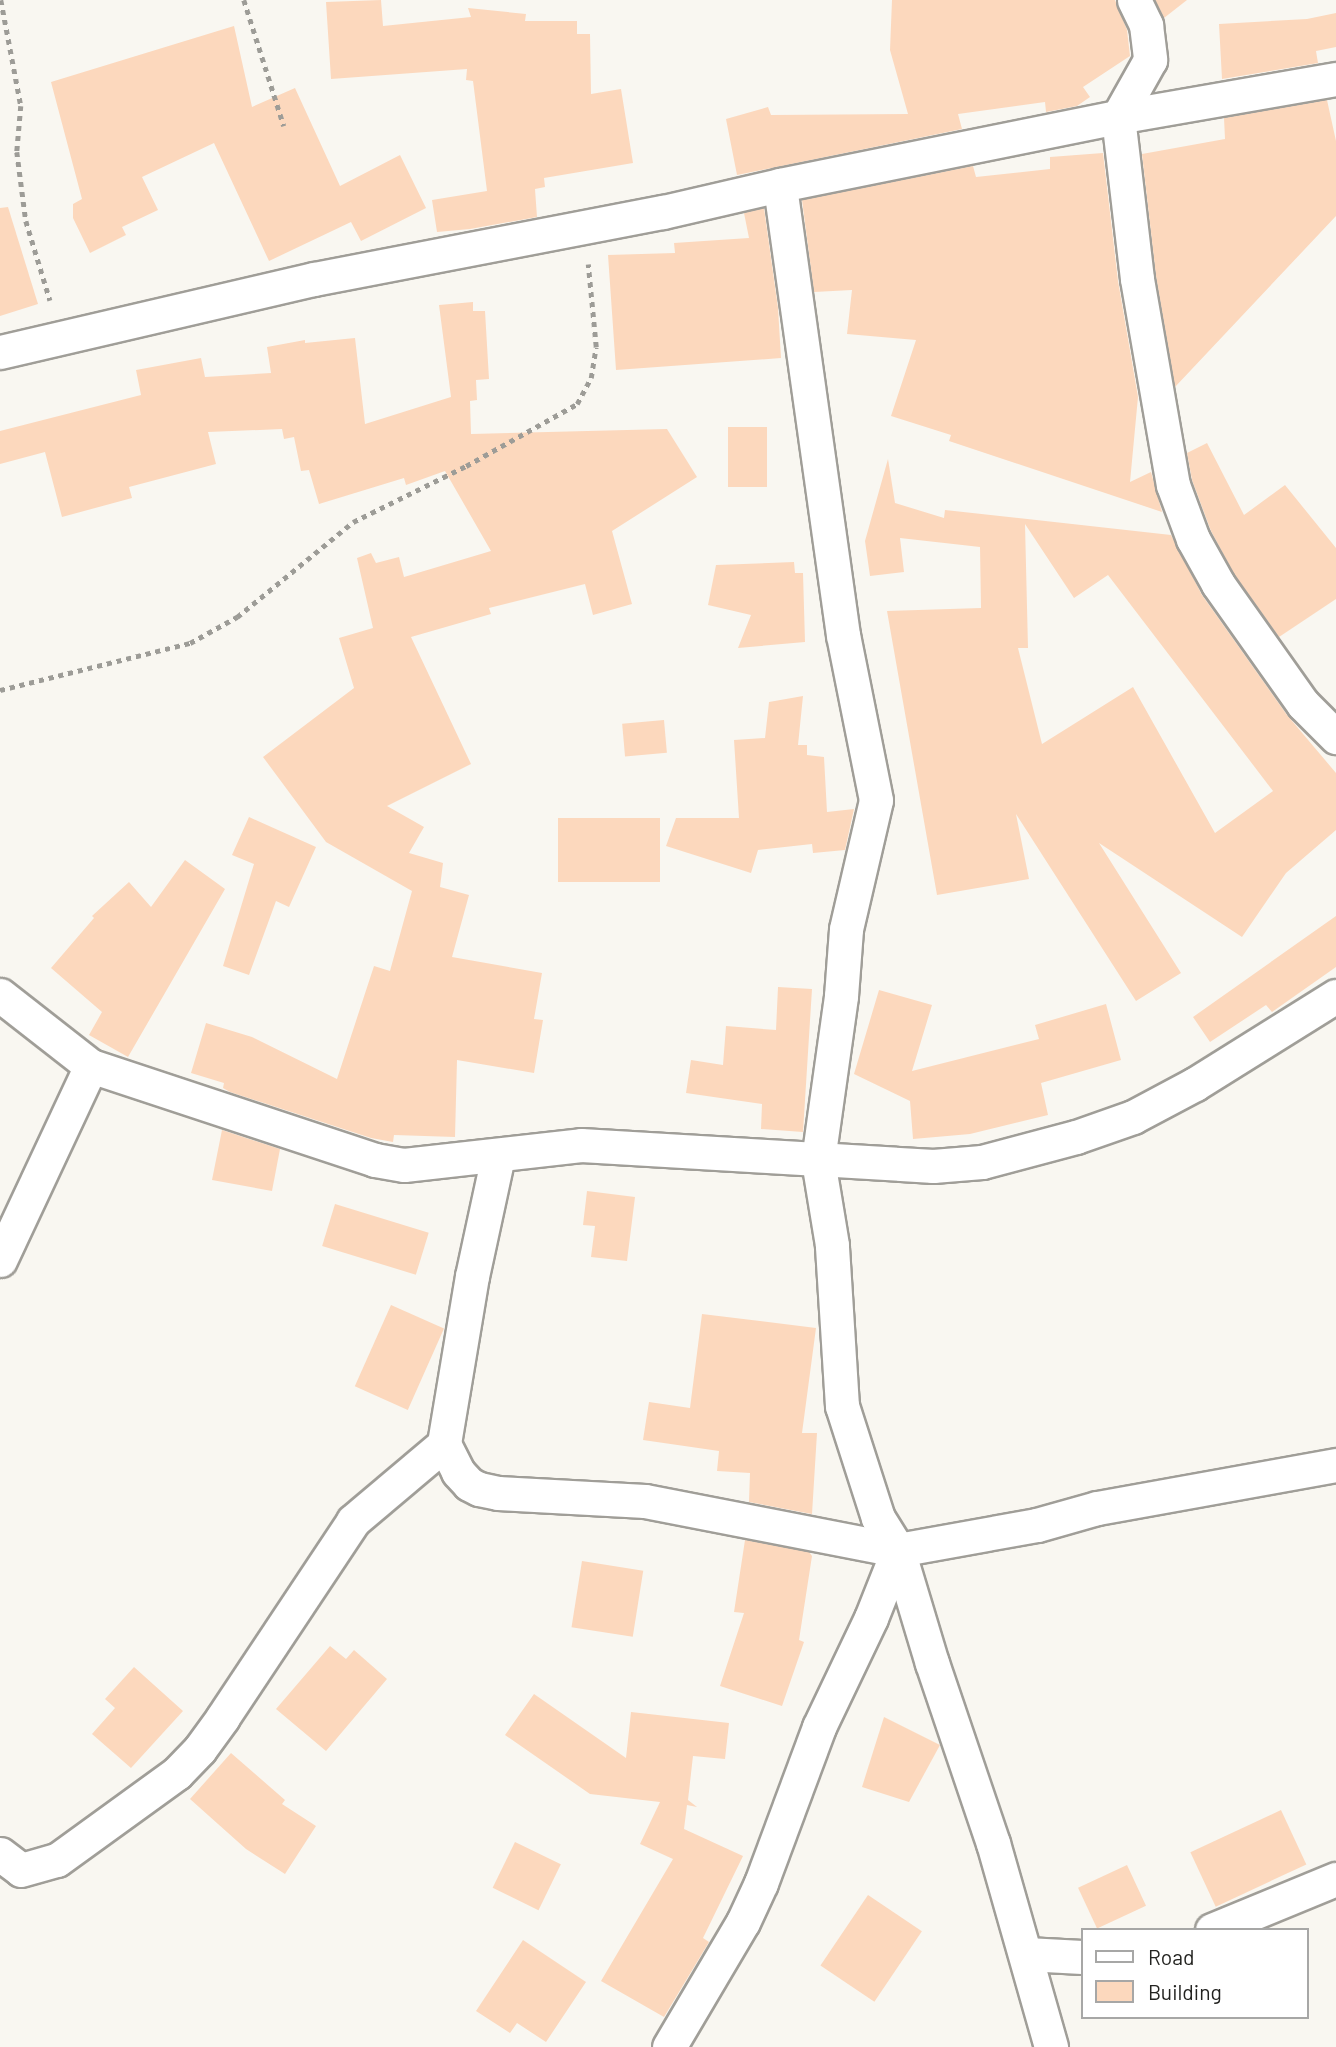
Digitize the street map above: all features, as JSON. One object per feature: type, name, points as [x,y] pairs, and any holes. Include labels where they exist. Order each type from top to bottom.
[{"type":"street","points":[[1134,0],[1146,25],[1150,60],[1118,117],[1137,279],[1173,485],[1193,538],[1218,584],[1303,704],[1336,737]]},
{"type":"street","points":[[0,352],[314,279],[1118,117],[1336,79]]},
{"type":"street","points":[[780,185],[844,635],[876,800],[846,929],[841,996],[818,1160],[832,1245],[842,1406],[878,1518],[898,1550],[1026,1954],[1051,2047]]},
{"type":"street","points":[[0,995],[91,1066],[375,1160],[404,1165],[581,1145],[933,1166],[982,1162],[1076,1137],[1133,1117],[1195,1083],[1336,996]]},
{"type":"street","points":[[0,1260],[91,1066]]},
{"type":"street","points":[[498,1156],[472,1276],[444,1444],[458,1472],[469,1484],[489,1491],[645,1501],[898,1550],[1037,1525],[1097,1508],[1336,1465]]},
{"type":"street","points":[[0,1854],[22,1870],[57,1860],[177,1773],[200,1749],[223,1717],[353,1521],[444,1444]]},
{"type":"street","points":[[669,2047],[727,1954],[757,1893],[819,1727],[871,1618],[898,1550]]},
{"type":"street","points":[[1217,1928],[1336,1879]]},
{"type":"street","points":[[1026,1954],[1080,1957]]},
{"type":"path","points":[[1,0],[21,106],[17,152],[26,221],[61,338]]},
{"type":"path","points":[[244,0],[284,126]]},
{"type":"path","points":[[0,690],[190,643],[237,617],[353,522],[466,466],[577,404],[591,378],[596,347],[584,226]]},
{"type":"building","points":[[381,0],[383,26],[471,17],[468,8],[526,14],[525,21],[577,21],[577,34],[590,34],[591,94],[621,89],[633,163],[544,178],[545,187],[535,189],[537,217],[437,232],[432,200],[487,191],[473,81],[466,80],[467,69],[331,79],[326,2]]},
{"type":"building","points":[[892,0],[1115,0],[1127,30],[1130,56],[1083,87],[1090,97],[1077,106],[1046,112],[1045,102],[958,114],[962,129],[737,175],[726,119],[768,107],[771,115],[908,114],[890,50]]},
{"type":"building","points":[[1155,0],[1187,0],[1164,18]]},
{"type":"building","points":[[1336,13],[1336,47],[1316,51],[1318,63],[1222,79],[1219,24],[1307,19]]},
{"type":"building","points":[[234,26],[252,107],[295,88],[340,186],[400,155],[426,208],[361,241],[351,222],[269,261],[214,143],[142,177],[158,210],[122,227],[126,235],[90,253],[73,218],[73,204],[82,199],[51,82]]},
{"type":"building","points":[[1327,100],[1336,141],[1336,216],[1175,387],[1156,276],[1142,154],[1225,139],[1224,118]]},
{"type":"building","points":[[1103,153],[1118,281],[1138,397],[1130,482],[1151,472],[1162,512],[949,441],[951,435],[891,416],[916,340],[847,334],[852,290],[814,292],[802,200],[973,166],[976,177],[1050,169],[1050,157]]},
{"type":"building","points":[[8,207],[38,304],[0,316],[0,208]]},
{"type":"building","points":[[764,208],[778,308],[781,358],[616,370],[608,255],[675,253],[674,243],[749,238],[744,213]]},
{"type":"building","points":[[473,302],[473,311],[485,311],[489,379],[476,380],[477,400],[470,401],[471,434],[667,429],[697,477],[612,531],[632,604],[593,615],[585,584],[489,608],[491,614],[411,637],[471,764],[387,806],[424,827],[409,853],[443,863],[440,887],[469,895],[452,957],[542,973],[534,1019],[543,1020],[534,1073],[457,1060],[455,1137],[394,1135],[393,1142],[371,1138],[230,1092],[223,1088],[224,1083],[191,1073],[206,1023],[252,1037],[337,1079],[374,966],[390,971],[412,891],[326,842],[263,757],[354,688],[339,638],[373,628],[357,558],[371,553],[376,563],[399,557],[404,577],[491,551],[445,471],[406,485],[404,478],[319,504],[309,470],[301,471],[294,437],[284,439],[282,429],[208,432],[216,464],[129,487],[132,498],[62,517],[45,452],[0,464],[0,431],[141,395],[136,370],[201,358],[205,377],[271,373],[267,347],[305,340],[305,343],[355,338],[365,424],[451,397],[439,305]]},
{"type":"building","points":[[728,427],[767,427],[767,487],[728,487]]},
{"type":"building","points":[[1207,443],[1244,515],[1285,485],[1336,548],[1336,599],[1279,637],[1234,574],[1211,531],[1192,480],[1187,453]]},
{"type":"building","points":[[888,459],[895,503],[944,518],[945,510],[1171,535],[1202,595],[1287,715],[1336,773],[1336,830],[1286,873],[1242,937],[1099,843],[1181,973],[1136,1001],[1016,814],[1029,879],[937,895],[887,611],[981,608],[980,547],[900,538],[904,572],[870,576],[865,541]],"holes":[[[1025,524],[1074,598],[1108,575],[1273,791],[1215,833],[1133,687],[1042,744],[1018,648],[1028,648]]]},
{"type":"building","points":[[794,562],[795,573],[803,573],[805,642],[738,648],[751,615],[708,605],[716,565]]},
{"type":"building","points":[[803,696],[798,745],[807,745],[807,755],[824,757],[827,812],[854,809],[845,850],[813,853],[812,844],[758,850],[751,873],[666,846],[676,818],[739,818],[734,740],[765,738],[769,702]]},
{"type":"building","points":[[664,720],[667,753],[625,757],[622,724]]},
{"type":"building","points":[[249,817],[316,847],[289,907],[276,901],[249,975],[223,966],[254,864],[232,855]]},
{"type":"building","points":[[558,818],[660,818],[660,882],[558,882]]},
{"type":"building","points":[[185,860],[225,889],[128,1057],[89,1035],[102,1012],[51,968],[94,918],[92,916],[129,882],[151,907]]},
{"type":"building","points":[[1336,916],[1336,967],[1272,1012],[1266,1005],[1210,1042],[1193,1017]]},
{"type":"building","points":[[778,987],[812,989],[803,1132],[761,1129],[762,1104],[686,1093],[691,1060],[723,1065],[726,1026],[776,1030]]},
{"type":"building","points":[[879,990],[932,1005],[912,1071],[1039,1039],[1035,1025],[1106,1004],[1121,1060],[1041,1083],[1048,1115],[970,1134],[913,1139],[910,1101],[854,1074]]},
{"type":"building","points":[[222,1130],[280,1149],[272,1191],[212,1180]]},
{"type":"building","points":[[587,1191],[635,1197],[627,1261],[591,1257],[595,1226],[583,1225]]},
{"type":"building","points":[[335,1204],[429,1233],[416,1275],[322,1246]]},
{"type":"building","points":[[391,1305],[444,1329],[408,1410],[355,1386]]},
{"type":"building","points":[[702,1314],[816,1328],[802,1433],[817,1433],[812,1514],[749,1502],[750,1473],[717,1471],[719,1451],[643,1440],[649,1402],[690,1408]]},
{"type":"building","points":[[745,1540],[809,1552],[812,1556],[799,1640],[804,1642],[782,1706],[720,1686],[744,1613],[734,1612]]},
{"type":"building","points":[[582,1561],[643,1571],[633,1637],[572,1627]]},
{"type":"building","points":[[330,1646],[346,1659],[354,1650],[387,1679],[326,1751],[276,1709]]},
{"type":"building","points":[[134,1667],[183,1711],[131,1768],[92,1734],[115,1708],[105,1699]]},
{"type":"building","points":[[534,1694],[626,1758],[631,1712],[729,1723],[725,1759],[693,1756],[688,1800],[697,1807],[687,1805],[684,1829],[743,1856],[703,1938],[709,1942],[664,2017],[601,1981],[673,1859],[640,1844],[660,1802],[590,1794],[505,1735]]},
{"type":"building","points":[[884,1717],[940,1745],[909,1802],[862,1787]]},
{"type":"building","points":[[231,1753],[285,1800],[282,1804],[316,1826],[285,1874],[246,1849],[190,1799]]},
{"type":"building","points":[[1281,1810],[1306,1864],[1216,1907],[1190,1852]]},
{"type":"building","points":[[515,1842],[561,1864],[538,1910],[493,1888]]},
{"type":"building","points":[[1127,1865],[1146,1906],[1097,1928],[1078,1888]]},
{"type":"building","points":[[868,1895],[922,1931],[874,2002],[820,1965]]},
{"type":"building","points":[[523,1940],[586,1982],[546,2042],[517,2023],[510,2033],[476,2011]]}]
